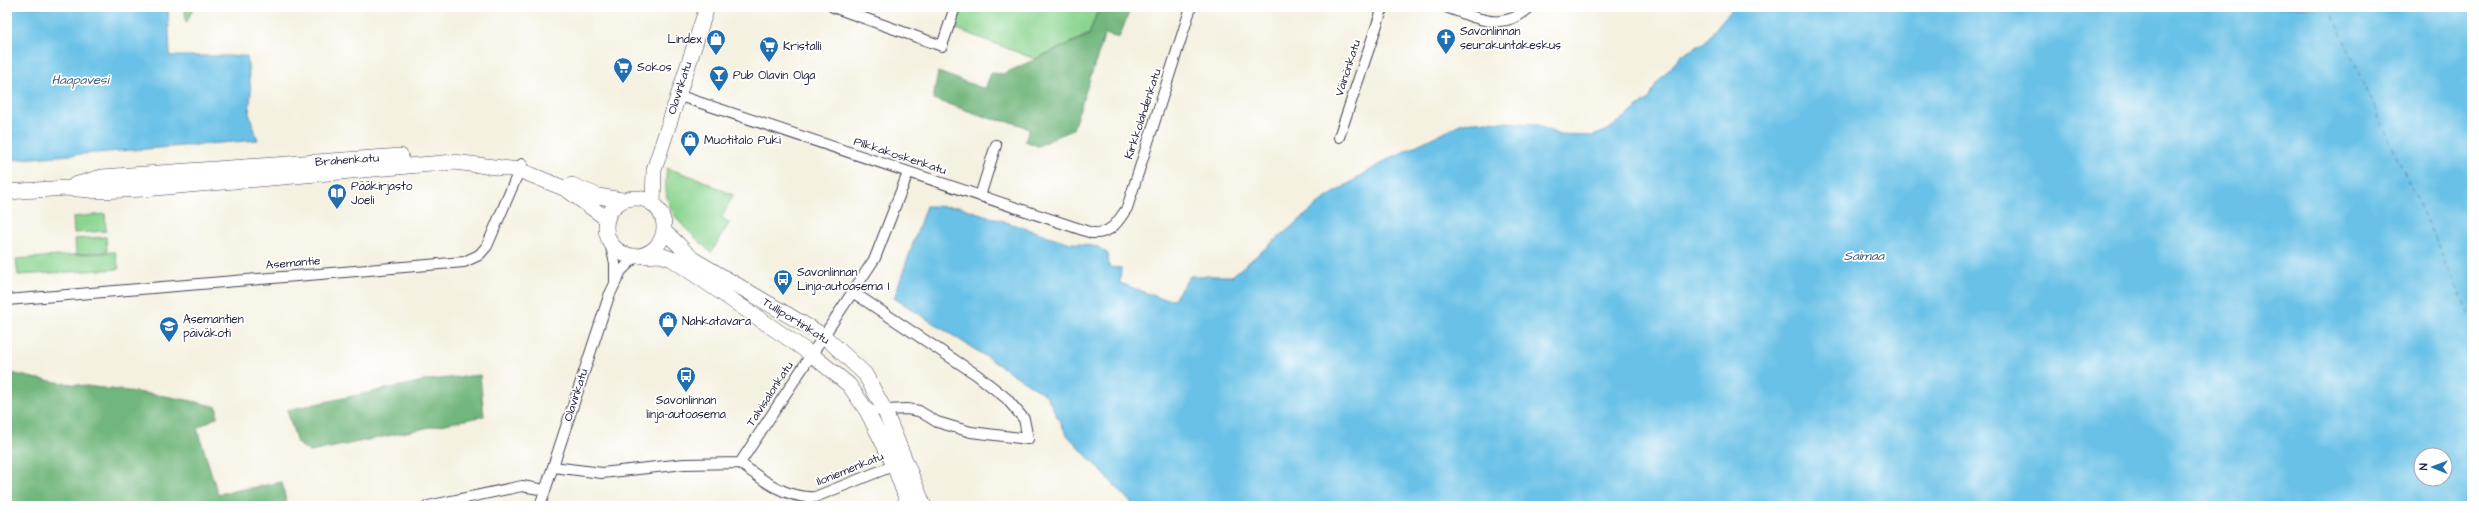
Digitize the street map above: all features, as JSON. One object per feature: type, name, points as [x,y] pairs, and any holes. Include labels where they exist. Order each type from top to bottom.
[{"type":"main road","name":"Olavinkatu","points":[[653,204],[654,170],[707,7]]},
{"type":"main road","name":"Brahenkatu","points":[[7,192],[66,188],[100,191],[144,189],[454,162],[520,167],[598,196],[629,199]]},
{"type":"main road","name":"Brahenkatu","points":[[520,167],[566,189],[607,219]]},
{"type":"main road","name":"Olavinkatu","points":[[629,199],[654,170]]},
{"type":"main road","points":[[629,199],[653,204],[663,216],[664,232],[657,247],[639,256],[617,250],[610,243],[607,235],[607,219],[610,212],[629,199]]},
{"type":"main road","name":"Tulliportinkatu","points":[[664,232],[678,242],[684,252],[694,260],[824,336],[865,374],[884,409],[900,463],[910,506]]},
{"type":"main road","name":"Tulliportinkatu","points":[[639,256],[660,255],[672,259],[811,354],[849,385],[900,463],[924,506]]},
{"type":"street","points":[[833,7],[942,46],[955,7]]},
{"type":"street","name":"Kirkkolahdenkatu","points":[[1115,227],[1127,208],[1191,7]]},
{"type":"street","name":"Väinönkatu","points":[[1339,137],[1383,7]]},
{"type":"street","points":[[1446,7],[1495,22],[1511,20],[1530,7]]},
{"type":"street","name":"Pilkkakoskenkatu","points":[[678,95],[908,173],[1092,233],[1100,233],[1115,227]]},
{"type":"street","points":[[980,196],[996,145]]},
{"type":"street","name":"Asemantie","points":[[7,300],[464,262],[479,255],[487,246],[520,167]]},
{"type":"street","name":"Talvisalonkatu","points":[[740,463],[876,258],[908,173]]},
{"type":"street","name":"Olavinkatu","points":[[610,243],[615,263],[615,285]]},
{"type":"street","name":"Olavinkatu","points":[[540,506],[607,303],[621,271],[639,256]]},
{"type":"street","points":[[854,293],[977,374],[1006,398],[1024,419],[1028,439],[970,432],[937,422],[919,411],[906,409],[867,411]]},
{"type":"street","points":[[553,467],[602,473],[684,464],[740,463]]},
{"type":"street","name":"Iloniemenkatu","points":[[740,463],[770,485],[802,498],[815,498],[900,463]]},
{"type":"street","points":[[428,506],[522,486],[545,490]]},
{"type":"green space","points":[[185,7],[194,7],[186,23]]},
{"type":"green space","points":[[955,7],[1099,7],[1089,34],[1035,59],[949,26]]},
{"type":"green space","points":[[1099,7],[1131,7],[1119,38],[1105,34],[1073,129],[1038,146],[1025,141],[1030,129],[1015,123],[992,119],[933,99],[938,72],[985,89],[991,73],[1003,74],[1089,35]]},
{"type":"green space","points":[[667,168],[699,179],[733,195],[722,217],[729,223],[711,253],[682,225],[670,207],[666,184]]},
{"type":"green space","points":[[105,214],[106,231],[74,233],[73,217]]},
{"type":"green space","points":[[106,237],[107,252],[76,254],[75,239]]},
{"type":"green space","points":[[115,252],[119,269],[18,275],[16,259]]},
{"type":"green space","points":[[7,372],[59,382],[165,396],[217,407],[217,417],[197,428],[218,494],[282,482],[287,506],[7,506]]},
{"type":"green space","points":[[480,375],[484,416],[310,452],[297,443],[287,410],[428,380]]},
{"type":"green space","points":[[815,497],[820,506],[803,506],[802,498]]},
{"type":"water","name":"Haapavesi","points":[[7,7],[168,7],[170,56],[247,56],[251,93],[249,113],[258,140],[7,160]]},
{"type":"water","name":"Saimaa","points":[[1733,7],[2472,7],[2472,506],[1134,506],[1067,435],[1046,395],[894,298],[926,206],[960,207],[1067,242],[1098,247],[1108,254],[1109,267],[1121,268],[1120,283],[1160,298],[1174,299],[1190,276],[1232,276],[1326,198],[1383,162],[1462,123],[1487,121],[1536,124],[1559,135],[1593,136],[1608,130],[1650,98],[1656,84],[1682,55],[1704,43]]},
{"type":"ferry route","points":[[2329,7],[2472,321]]},
{"type":"place","name":"Savonlinnan seurakuntakeskus","points":[[1446,55]]},
{"type":"place","name":"Lindex","points":[[716,56]]},
{"type":"place","name":"Kristalli","points":[[769,63]]},
{"type":"place","name":"Sokos","points":[[623,84]]},
{"type":"place","name":"Pub Olavin Olga","points":[[719,92]]},
{"type":"place","name":"Muotitalo Puki","points":[[690,157]]},
{"type":"place","name":"Pääkirjasto Joeli","points":[[337,210]]},
{"type":"place","name":"Savonlinnan Linja-autoasema I","points":[[783,296]]},
{"type":"place","name":"Nahkatavara","points":[[668,338]]},
{"type":"place","name":"Asemantien päiväkoti","points":[[169,343]]},
{"type":"place","name":"Savonlinnan linja-autoasema","points":[[686,393]]}]
